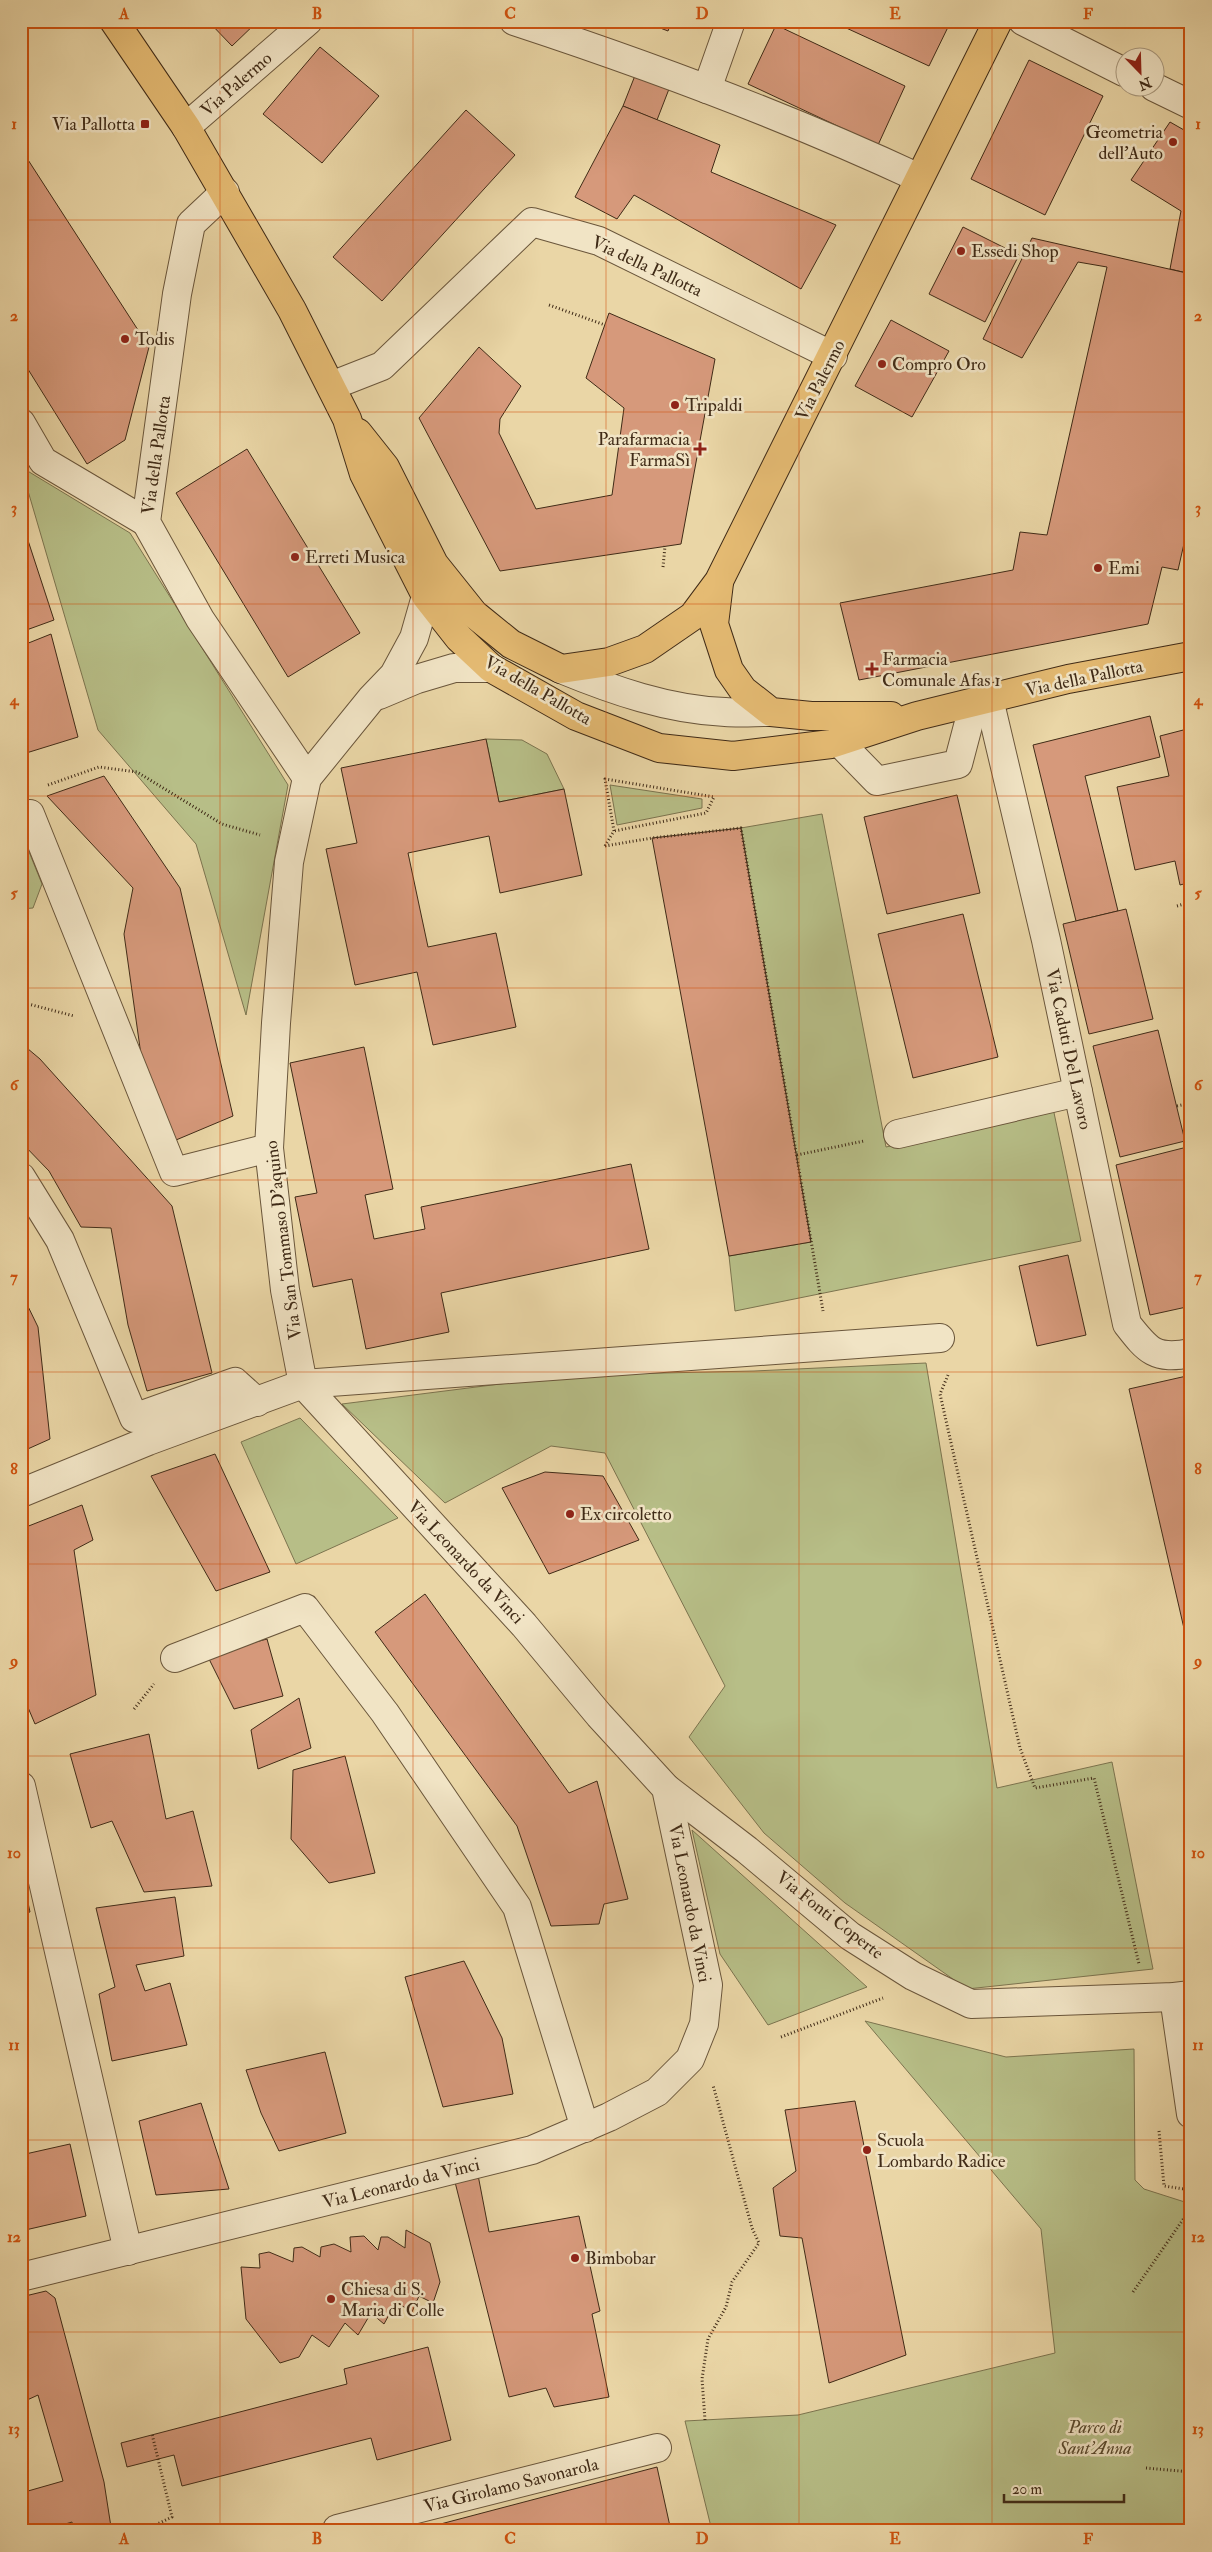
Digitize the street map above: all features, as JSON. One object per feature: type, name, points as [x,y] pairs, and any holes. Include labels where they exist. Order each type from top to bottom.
[{"type":"main road","name":"Via della Pallotta","points":[[114,21],[186,126],[292,310],[347,420],[364,474],[426,596],[459,638],[491,668],[576,716],[659,748],[733,756],[838,742],[917,716],[1068,679],[1191,656]]},
{"type":"main road","name":"Via Palermo","points":[[719,581],[833,356],[998,21]]},
{"type":"main road","points":[[347,420],[385,467],[434,564],[474,614],[511,644],[562,669],[609,662],[646,648],[693,616],[719,581]]},
{"type":"main road","points":[[719,581],[714,624],[729,670],[743,690],[771,712],[811,716],[917,716]]},
{"type":"street","name":"Via Palermo","points":[[186,126],[308,21]]},
{"type":"street","points":[[514,21],[608,52],[707,89],[780,118],[919,178]]},
{"type":"street","points":[[707,89],[731,21]]},
{"type":"street","points":[[1023,21],[1114,67]]},
{"type":"street","points":[[1164,92],[1191,105]]},
{"type":"street","name":"Via della Pallotta","points":[[225,192],[191,224],[177,294],[146,522],[200,619],[307,778]]},
{"type":"street","name":"Via della Pallotta","points":[[331,386],[382,366],[532,222],[599,241],[833,356]]},
{"type":"street","points":[[21,423],[43,461],[146,522]]},
{"type":"street","name":"Via San Tommaso D'aquino","points":[[302,1384],[285,1290],[269,1148],[276,1023],[289,862],[307,778],[371,699],[394,675],[414,638],[426,596]]},
{"type":"street","name":"Via San Tommaso D'aquino","points":[[371,699],[417,679],[454,668],[491,668]]},
{"type":"street","points":[[562,669],[586,679],[669,705],[723,712],[771,712]]},
{"type":"street","points":[[838,742],[877,781],[958,764],[981,701]]},
{"type":"street","name":"Via Caduti Del Lavoro","points":[[981,701],[1046,940],[1127,1324],[1146,1349],[1170,1357],[1191,1353]]},
{"type":"street","points":[[30,814],[174,1172],[269,1148]]},
{"type":"street","points":[[898,1134],[1078,1092]]},
{"type":"street","points":[[21,1177],[60,1240],[134,1418],[235,1382],[257,1402]]},
{"type":"street","points":[[21,1492],[302,1384],[940,1338]]},
{"type":"street","name":"Via Leonardo da Vinci","points":[[21,2277],[532,2150],[585,2128],[657,2092],[690,2059],[704,2024],[708,1985],[666,1788],[600,1715],[524,1625],[302,1384]]},
{"type":"street","points":[[175,1658],[305,1608],[384,1713],[517,1906],[585,2128]]},
{"type":"street","points":[[21,1786],[128,2250]]},
{"type":"street","name":"Via Fonti Coperte","points":[[666,1788],[747,1850],[850,1936],[913,1976],[971,2004],[1171,1997]]},
{"type":"street","points":[[1171,1997],[1191,2114]]},
{"type":"street","name":"Via Girolamo Savonarola","points":[[337,2531],[337,2529],[657,2448]]},
{"type":"path","points":[[549,305],[605,325]]},
{"type":"path","points":[[663,567],[665,546]]},
{"type":"path","points":[[30,814],[25,793],[99,767],[137,772],[222,824],[268,838]]},
{"type":"path","points":[[614,831],[706,813],[714,797],[605,779],[614,831],[605,846],[652,838],[741,828],[825,1319]]},
{"type":"path","points":[[1177,906],[1191,902]]},
{"type":"path","points":[[21,1002],[114,1026]]},
{"type":"path","points":[[1177,1106],[1191,1103]]},
{"type":"path","points":[[797,1155],[898,1134]]},
{"type":"path","points":[[948,1375],[940,1394],[1020,1748],[1035,1788],[1094,1778],[1171,1997]]},
{"type":"path","points":[[782,2037],[888,1996]]},
{"type":"path","points":[[705,2420],[702,2379],[708,2339],[726,2307],[732,2282],[760,2243],[752,2228],[712,2080]]},
{"type":"path","points":[[1133,2292],[1191,2208]]},
{"type":"path","points":[[144,2531],[172,2517],[152,2434]]},
{"type":"path","points":[[1146,2468],[1191,2472]]},
{"type":"green space","points":[[21,467],[130,533],[288,785],[246,1015],[196,844],[98,730]]},
{"type":"green space","points":[[486,739],[522,740],[547,754],[564,789],[499,802]]},
{"type":"green space","points":[[610,785],[702,799],[702,808],[617,825]]},
{"type":"green space","points":[[822,814],[886,1147],[1053,1108],[1081,1241],[735,1311],[729,1256],[811,1242],[741,828]]},
{"type":"green space","points":[[21,832],[42,884],[33,908],[21,909]]},
{"type":"green space","points":[[926,1363],[997,1788],[1112,1762],[1153,1969],[967,1989],[845,1903],[764,1833],[689,1737],[725,1686],[605,1453],[551,1446],[445,1503],[342,1404],[571,1375],[754,1371]]},
{"type":"green space","points":[[300,1418],[398,1518],[296,1564],[241,1442]]},
{"type":"green space","points":[[692,1830],[867,1987],[768,2025],[720,1954]]},
{"type":"green space","name":"Parco di Sant'Anna","points":[[865,2021],[1006,2057],[1134,2049],[1135,2180],[1144,2189],[1191,2204],[1191,2531],[712,2531],[685,2421],[798,2415],[1055,2353],[1041,2229]]},
{"type":"building","points":[[208,21],[258,21],[232,46]]},
{"type":"building","points":[[642,21],[672,21],[668,31]]},
{"type":"building","points":[[831,21],[951,21],[929,66]]},
{"type":"building","points":[[776,25],[905,86],[878,145],[748,84]]},
{"type":"building","points":[[320,47],[379,96],[322,163],[263,114]]},
{"type":"building","points":[[1029,60],[1103,96],[1045,215],[971,179]]},
{"type":"building","points":[[636,73],[669,89],[657,120],[623,106]]},
{"type":"building","points":[[623,106],[720,145],[711,172],[836,225],[801,289],[634,195],[617,219],[575,197]]},
{"type":"building","points":[[466,110],[515,155],[382,301],[333,257]]},
{"type":"building","points":[[1170,122],[1191,134],[1191,274],[1170,269],[1181,211],[1131,180]]},
{"type":"building","points":[[21,149],[149,347],[125,440],[87,464],[21,358]]},
{"type":"building","points":[[963,227],[1019,255],[985,322],[929,294]]},
{"type":"building","points":[[1032,238],[1191,274],[1191,513],[1178,570],[1162,567],[1148,624],[859,680],[840,603],[1013,570],[1020,532],[1047,535],[1107,267],[1078,262],[1022,358],[983,339]]},
{"type":"building","points":[[609,313],[715,359],[681,544],[500,571],[419,418],[479,347],[521,386],[500,419],[499,433],[536,509],[612,495],[624,408],[586,378]]},
{"type":"building","points":[[891,320],[949,351],[912,417],[855,386]]},
{"type":"building","points":[[247,449],[360,633],[288,677],[176,493]]},
{"type":"building","points":[[21,519],[54,620],[21,632]]},
{"type":"building","points":[[51,634],[78,737],[23,754],[21,646]]},
{"type":"building","points":[[1150,716],[1160,757],[1085,776],[1118,911],[1076,921],[1033,745]]},
{"type":"building","points":[[1191,728],[1191,882],[1180,885],[1175,861],[1135,870],[1117,787],[1169,776],[1160,736]]},
{"type":"building","points":[[486,739],[499,802],[564,789],[582,875],[500,893],[489,836],[408,853],[428,947],[496,933],[516,1027],[433,1045],[417,972],[355,985],[326,849],[357,843],[341,768]]},
{"type":"building","points":[[104,776],[180,888],[233,1116],[176,1140],[141,1055],[124,934],[133,888],[47,796]]},
{"type":"building","points":[[957,795],[980,893],[887,914],[864,817]]},
{"type":"building","points":[[741,828],[811,1242],[729,1256],[652,838]]},
{"type":"building","points":[[1126,909],[1153,1019],[1089,1034],[1063,924]]},
{"type":"building","points":[[963,914],[998,1057],[913,1078],[878,934]]},
{"type":"building","points":[[1158,1030],[1185,1141],[1120,1157],[1093,1046]]},
{"type":"building","points":[[21,1043],[40,1059],[172,1206],[212,1373],[147,1391],[128,1325],[111,1228],[81,1227],[49,1171],[21,1142]]},
{"type":"building","points":[[364,1047],[393,1189],[365,1195],[374,1239],[425,1229],[421,1207],[631,1164],[649,1249],[441,1293],[449,1332],[366,1349],[352,1279],[313,1287],[295,1197],[317,1193],[290,1063]]},
{"type":"building","points":[[1191,1146],[1191,1306],[1150,1315],[1116,1165]]},
{"type":"building","points":[[1068,1255],[1086,1335],[1037,1346],[1019,1266]]},
{"type":"building","points":[[21,1292],[38,1327],[50,1439],[21,1452]]},
{"type":"building","points":[[1191,1375],[1191,1659],[1129,1389]]},
{"type":"building","points":[[215,1454],[270,1572],[216,1591],[151,1476]]},
{"type":"building","name":"Ex circoletto","points":[[545,1472],[603,1476],[639,1540],[549,1574],[502,1488]]},
{"type":"building","points":[[82,1505],[93,1540],[74,1550],[96,1695],[35,1724],[21,1691],[21,1529]]},
{"type":"building","points":[[425,1594],[569,1793],[597,1781],[628,1899],[604,1904],[599,1924],[551,1926],[517,1826],[375,1632]]},
{"type":"building","points":[[267,1639],[283,1696],[234,1709],[207,1655]]},
{"type":"building","points":[[299,1698],[311,1748],[258,1769],[251,1730]]},
{"type":"building","points":[[149,1734],[166,1819],[193,1811],[212,1886],[144,1892],[112,1821],[91,1828],[70,1754]]},
{"type":"building","points":[[345,1756],[375,1873],[329,1883],[291,1839],[293,1770]]},
{"type":"building","points":[[21,1870],[30,1912],[21,1914]]},
{"type":"building","points":[[175,1897],[184,1956],[136,1965],[145,1991],[170,1983],[187,2045],[112,2061],[99,1994],[115,1987],[96,1908]]},
{"type":"building","points":[[464,1961],[502,2038],[513,2094],[443,2107],[405,1977]]},
{"type":"building","points":[[325,2052],[346,2133],[279,2151],[261,2113],[246,2070]]},
{"type":"building","points":[[855,2101],[906,2355],[829,2383],[802,2238],[780,2236],[773,2188],[796,2171],[785,2110]]},
{"type":"building","points":[[201,2103],[229,2189],[156,2195],[139,2121]]},
{"type":"building","points":[[70,2144],[86,2216],[21,2231],[21,2155]]},
{"type":"building","points":[[478,2175],[489,2232],[579,2216],[600,2311],[592,2314],[609,2397],[554,2407],[546,2388],[509,2397],[455,2182]]},
{"type":"building","name":"Chiesa di S. Maria di Colle","points":[[406,2230],[430,2243],[440,2282],[433,2303],[419,2296],[412,2312],[396,2302],[384,2324],[371,2313],[358,2335],[345,2323],[329,2347],[312,2335],[299,2357],[280,2363],[246,2319],[241,2267],[260,2268],[259,2254],[269,2252],[293,2262],[294,2248],[302,2247],[320,2257],[321,2247],[334,2244],[351,2252],[350,2237],[364,2236],[378,2250],[381,2237],[388,2237],[405,2248]]},
{"type":"building","points":[[46,2291],[55,2298],[104,2482],[111,2527],[100,2531],[73,2531],[72,2522],[42,2531],[21,2531],[21,2493],[63,2481],[38,2395],[25,2401],[21,2388],[21,2297]]},
{"type":"building","points":[[428,2347],[451,2440],[377,2460],[371,2438],[182,2486],[174,2455],[127,2467],[121,2443],[347,2384],[344,2369]]},
{"type":"building","points":[[657,2467],[671,2531],[414,2531]]},
{"type":"place","name":"Via Pallotta","points":[[145,124]]},
{"type":"place","name":"Geometria dell'Auto","points":[[1173,142]]},
{"type":"place","name":"Essedi Shop","points":[[961,251]]},
{"type":"place","name":"Todis","points":[[125,339]]},
{"type":"place","name":"Compro Oro","points":[[882,364]]},
{"type":"place","name":"Tripaldi","points":[[675,405]]},
{"type":"place","name":"Parafarmacia FarmaSì","points":[[700,449]]},
{"type":"place","name":"Erreti Musica","points":[[295,557]]},
{"type":"place","name":"Emi","points":[[1098,568]]},
{"type":"place","name":"Farmacia Comunale Afas 1","points":[[872,669]]},
{"type":"place","name":"Ex circoletto","points":[[570,1514]]},
{"type":"place","name":"Scuola Lombardo Radice","points":[[867,2150]]},
{"type":"place","name":"Bimbobar","points":[[575,2258]]},
{"type":"place","name":"Chiesa di S. Maria di Colle","points":[[331,2299]]}]
